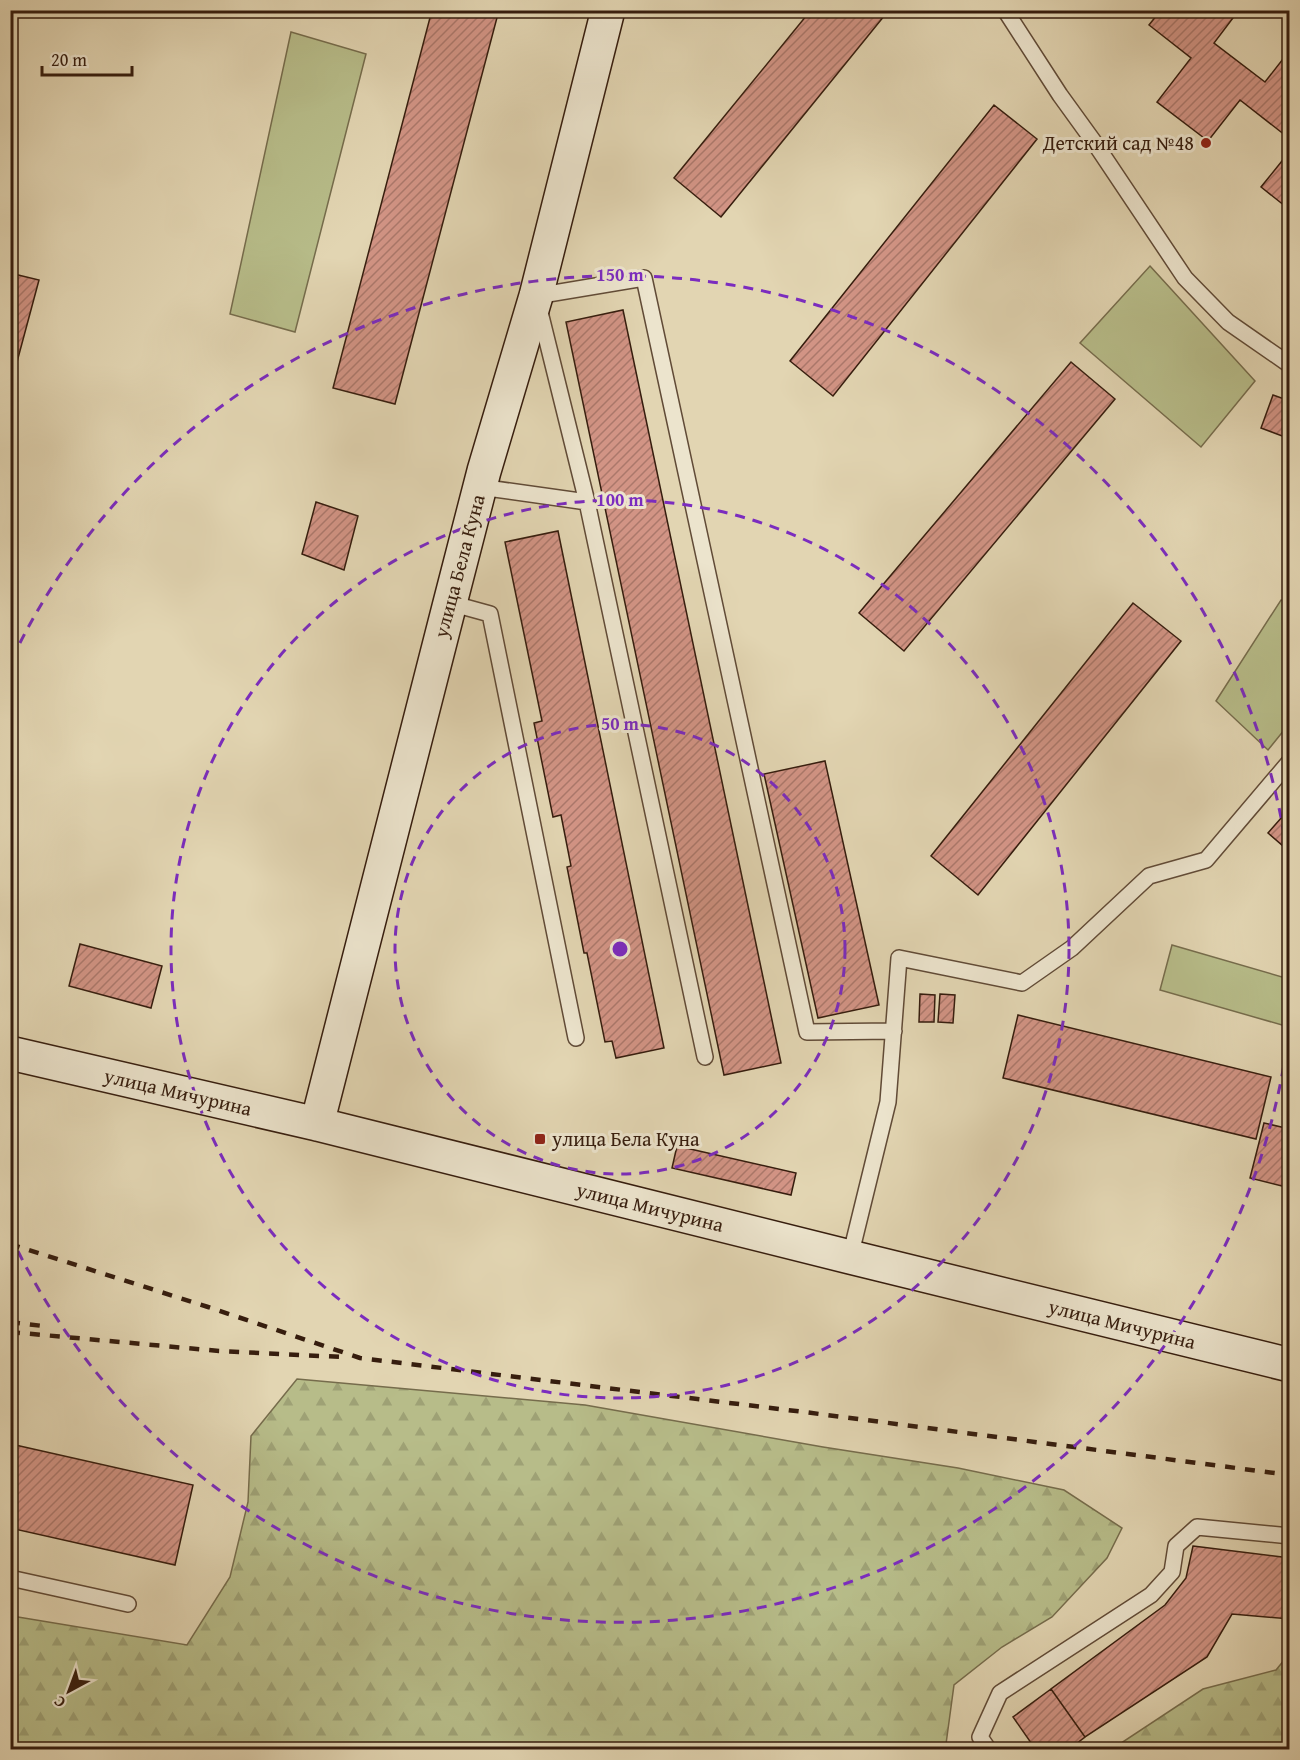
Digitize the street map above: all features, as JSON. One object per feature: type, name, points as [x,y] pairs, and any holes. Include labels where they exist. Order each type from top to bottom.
[{"type":"main road","name":"улица Бела Куна","points":[[317,1124],[480,487],[536,296],[608,10]]},
{"type":"main road","name":"улица Мичурина","points":[[10,1053],[317,1124],[1290,1365]]},
{"type":"lane","points":[[1005,10],[1185,278],[1228,322],[1290,365]]},
{"type":"lane","points":[[705,1057],[587,502],[536,296],[644,278],[807,1032],[894,1031]]},
{"type":"lane","points":[[480,487],[587,502]]},
{"type":"lane","points":[[450,603],[490,614],[576,1038]]},
{"type":"lane","points":[[850,1257],[888,1102],[899,958],[1022,982],[1072,948],[1149,876],[1206,861],[1290,761]]},
{"type":"lane","points":[[989,1749],[980,1737],[1000,1693],[1151,1595],[1172,1572],[1176,1546],[1197,1527],[1290,1536]]},
{"type":"lane","points":[[10,1578],[128,1604]]},
{"type":"green space","points":[[291,32],[366,54],[295,332],[230,314]]},
{"type":"green space","points":[[1150,266],[1255,381],[1201,447],[1080,343]]},
{"type":"green space","points":[[1281,600],[1289,602],[1289,724],[1268,750],[1216,701]]},
{"type":"green space","points":[[1172,945],[1289,979],[1289,1027],[1160,990]]},
{"type":"green space","points":[[297,1379],[585,1405],[958,1468],[1064,1490],[1122,1528],[1107,1558],[1052,1617],[1002,1647],[954,1685],[946,1744],[949,1749],[11,1749],[11,1617],[187,1645],[230,1577],[248,1502],[251,1436]]},
{"type":"green space","points":[[1289,1654],[1289,1749],[1112,1749],[1203,1689],[1276,1670]]},
{"type":"building","points":[[432,10],[499,10],[395,404],[333,388]]},
{"type":"building","points":[[811,10],[889,10],[721,217],[674,178]]},
{"type":"building","points":[[1161,10],[1239,10],[1214,43],[1265,82],[1290,50],[1290,139],[1240,100],[1208,141],[1157,102],[1191,58],[1149,25]]},
{"type":"building","points":[[994,105],[1037,139],[833,396],[790,361]]},
{"type":"building","points":[[1290,151],[1290,210],[1261,187]]},
{"type":"building","points":[[10,273],[39,280],[10,388]]},
{"type":"building","points":[[623,310],[781,1063],[724,1075],[566,322]]},
{"type":"building","points":[[1071,362],[1115,399],[904,651],[859,613]]},
{"type":"building","points":[[1273,395],[1290,401],[1290,439],[1261,428]]},
{"type":"building","points":[[316,502],[358,516],[344,570],[302,554]]},
{"type":"building","points":[[558,531],[664,1048],[616,1058],[612,1041],[605,1042],[587,953],[584,953],[567,867],[571,866],[561,815],[553,817],[534,723],[542,721],[505,542]]},
{"type":"building","points":[[1133,603],[1181,641],[978,895],[931,856]]},
{"type":"building","points":[[825,761],[879,1005],[818,1018],[764,774]]},
{"type":"building","points":[[1290,808],[1290,852],[1268,833]]},
{"type":"building","points":[[80,944],[162,966],[151,1008],[69,986]]},
{"type":"building","points":[[920,994],[935,995],[934,1022],[919,1022]]},
{"type":"building","points":[[940,994],[955,995],[953,1023],[938,1022]]},
{"type":"building","points":[[1018,1015],[1271,1077],[1256,1139],[1003,1078]]},
{"type":"building","points":[[1264,1123],[1290,1129],[1290,1188],[1250,1178]]},
{"type":"building","points":[[677,1146],[796,1173],[791,1195],[672,1168]]},
{"type":"building","points":[[11,1444],[193,1485],[175,1565],[10,1528]]},
{"type":"building","points":[[1193,1546],[1290,1558],[1290,1619],[1232,1614],[1207,1657],[1085,1737],[1051,1689],[1165,1605],[1186,1578]]},
{"type":"building","points":[[1051,1689],[1085,1737],[1068,1750],[1036,1750],[1013,1717]]},
{"type":"railway","points":[[10,1244],[360,1358],[804,1412],[1290,1475]]},
{"type":"railway","points":[[10,1322],[43,1326]]},
{"type":"railway","points":[[10,1332],[219,1351],[342,1357]]},
{"type":"place","name":"Детский сад №48","points":[[1206,143]]},
{"type":"place","name":"улица Бела Куна","points":[[540,1139]]}]
